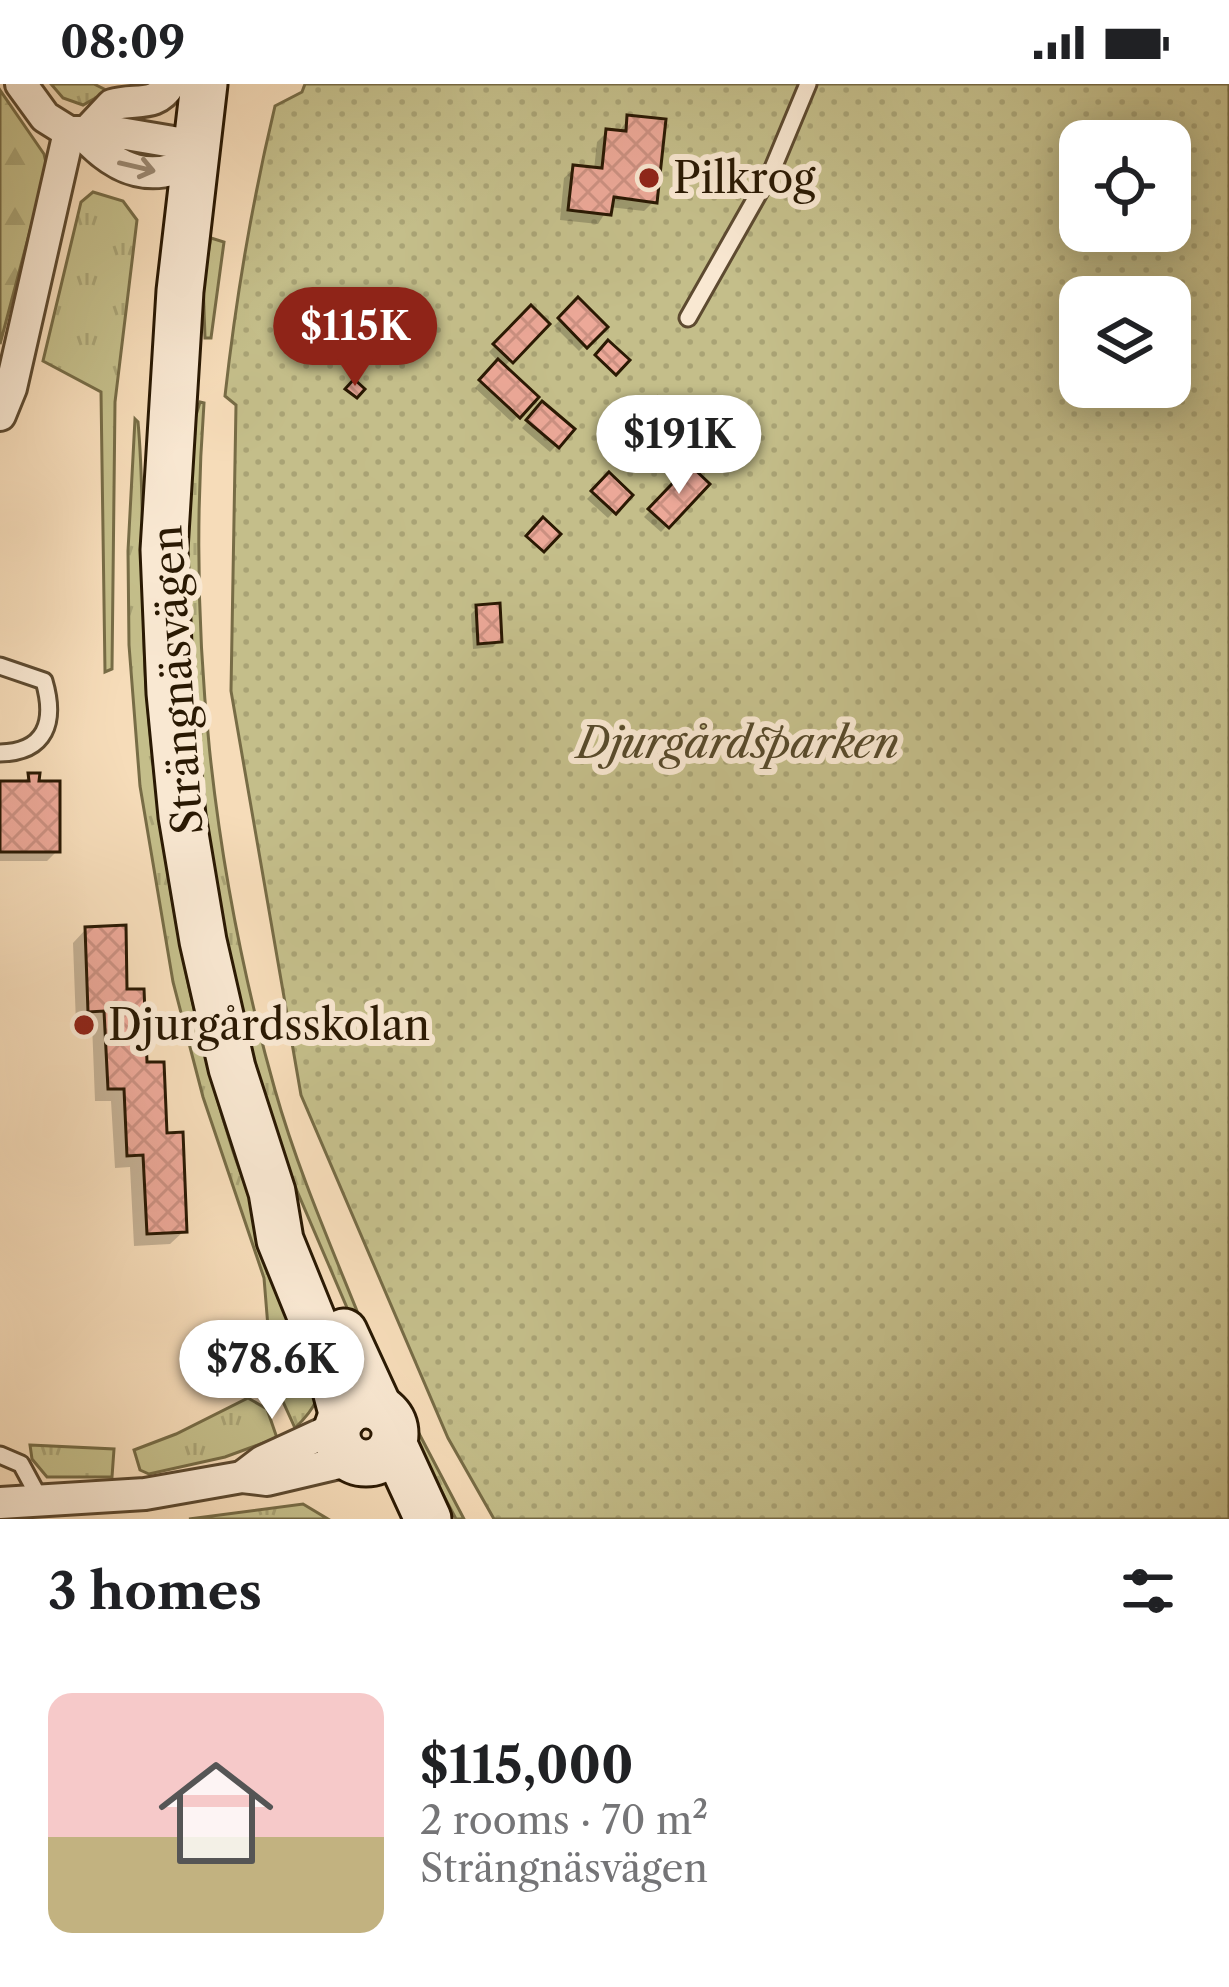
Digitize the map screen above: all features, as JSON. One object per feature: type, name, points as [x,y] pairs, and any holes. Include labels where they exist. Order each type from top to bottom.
[{"type":"main road","name":"Strängnäsvägen","points":[[205,84],[169,414],[164,550],[170,693],[182,816],[203,941],[232,1068],[272,1192],[302,1231],[361,1436],[412,1519]]},
{"type":"main road","points":[[197,159],[228,107],[235,84]]},
{"type":"main road","name":"Strängnäsvägen","points":[[361,1436],[428,1519]]},
{"type":"street","points":[[21,84],[45,117],[76,134],[114,132],[179,143],[197,159]]},
{"type":"street","points":[[0,415],[76,134],[112,105],[153,101],[170,84]]},
{"type":"street","points":[[0,1502],[146,1494],[242,1477],[263,1462],[361,1436]]},
{"type":"lane","points":[[688,318],[772,168],[808,84]]},
{"type":"lane","points":[[0,666],[44,681],[49,711],[40,741],[28,752],[0,753]]},
{"type":"lane","points":[[0,1455],[21,1464],[41,1501]]},
{"type":"green space","points":[[51,84],[94,84],[108,91],[83,105],[63,98]]},
{"type":"green space","name":"Djurgårdsparken","points":[[305,84],[1229,84],[1229,1519],[494,1519],[448,1438],[301,1095],[231,691],[236,405],[225,396],[252,214],[275,106],[302,92]]},
{"type":"green space","points":[[0,90],[44,154],[47,167],[0,344]]},
{"type":"green space","points":[[93,192],[123,201],[137,220],[115,402],[112,669],[105,672],[101,392],[43,361],[81,202]]},
{"type":"green space","points":[[211,238],[224,242],[211,338],[205,338],[203,281]]},
{"type":"green space","points":[[200,402],[204,403],[199,576],[202,663],[220,836],[253,1006],[275,1090],[361,1321],[354,1324],[279,1149],[227,961],[192,728],[185,452]]},
{"type":"green space","points":[[135,419],[142,488],[146,686],[176,921],[201,1037],[233,1151],[311,1346],[271,1364],[264,1278],[203,1097],[173,982],[140,786],[129,645]]},
{"type":"green space","points":[[373,1346],[464,1519],[456,1519],[366,1348]]},
{"type":"green space","points":[[320,1364],[317,1400],[295,1428],[281,1389]]},
{"type":"green space","points":[[248,1398],[267,1409],[277,1438],[225,1457],[149,1474],[140,1470],[134,1450]]},
{"type":"green space","points":[[30,1445],[114,1449],[112,1477],[47,1477],[32,1459]]},
{"type":"green space","points":[[303,1504],[328,1519],[189,1519]]},
{"type":"building","points":[[627,115],[666,119],[657,203],[614,197],[611,215],[568,210],[573,165],[602,168],[606,129],[626,131]]},
{"type":"building","points":[[578,297],[608,327],[587,348],[558,318]]},
{"type":"building","points":[[531,305],[550,324],[513,363],[493,344]]},
{"type":"building","points":[[608,340],[630,360],[616,375],[595,355]]},
{"type":"building","points":[[498,359],[539,397],[520,418],[479,380]]},
{"type":"building","points":[[354,379],[365,389],[357,398],[345,389]]},
{"type":"building","points":[[658,397],[696,433],[679,451],[641,416]]},
{"type":"building","points":[[542,401],[575,429],[559,448],[526,420]]},
{"type":"building","points":[[690,465],[710,484],[669,528],[648,509]]},
{"type":"building","points":[[609,472],[633,495],[616,514],[591,491]]},
{"type":"building","points":[[543,517],[561,534],[544,552],[526,536]]},
{"type":"building","points":[[500,603],[502,642],[478,644],[476,605]]},
{"type":"building","points":[[28,773],[40,773],[39,781],[60,781],[60,852],[0,852],[0,781],[29,781]]},
{"type":"building","name":"Djurgårdsskolan","points":[[126,925],[127,989],[144,989],[147,1062],[164,1062],[167,1133],[183,1132],[187,1232],[147,1234],[143,1155],[127,1156],[124,1089],[108,1089],[104,1011],[88,1012],[85,927]]},
{"type":"place","name":"Pilkrog","points":[[649,178]]},
{"type":"place","name":"Djurgårdsskolan","points":[[84,1025]]}]
